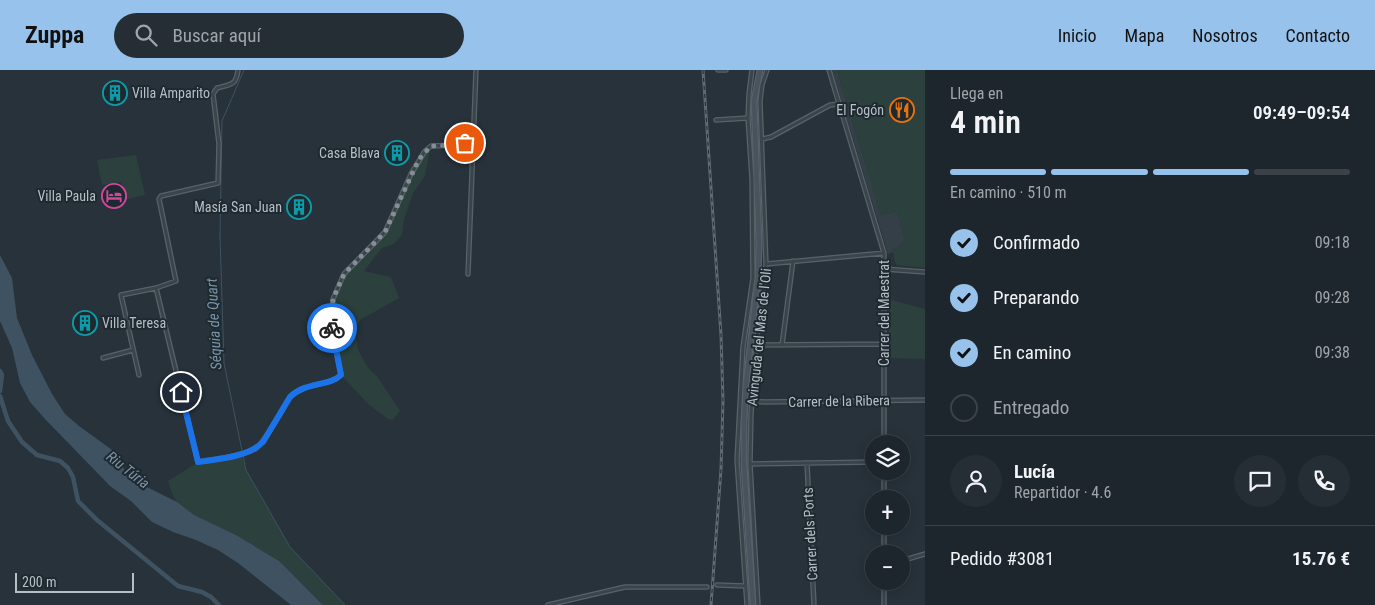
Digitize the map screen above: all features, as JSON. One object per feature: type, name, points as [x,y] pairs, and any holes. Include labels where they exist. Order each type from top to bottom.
[{"type":"main road","points":[[753,605],[744,464],[744,431],[746,384],[758,277],[759,245],[754,101],[760,70]]},
{"type":"street","points":[[140,375],[121,295],[156,288],[176,281],[159,199],[161,196],[218,183],[219,144],[214,94],[217,88],[237,81],[238,70]]},
{"type":"street","points":[[468,274],[476,70]]},
{"type":"street","points":[[718,70],[726,70]]},
{"type":"street","name":"Avinguda del Mas de l'Oli","points":[[747,605],[737,460],[743,347],[753,278],[752,179],[748,118],[752,70]]},
{"type":"street","name":"Avinguda del Mas de l'Oli","points":[[758,605],[750,464],[756,345],[766,264],[760,101],[762,85],[767,70]]},
{"type":"street","name":"Carrer del Maestrat","points":[[829,70],[884,253],[884,435]]},
{"type":"street","points":[[762,138],[771,137],[830,105],[839,104]]},
{"type":"street","points":[[716,120],[748,118]]},
{"type":"street","points":[[156,288],[198,462],[241,454],[258,447],[294,392],[307,386],[336,379],[341,375],[332,331],[333,299],[337,286],[352,264],[380,239],[385,232],[419,159],[431,146],[458,145],[473,140]]},
{"type":"street","points":[[766,264],[884,253]]},
{"type":"street","points":[[782,345],[793,262]]},
{"type":"street","points":[[884,269],[925,272]]},
{"type":"street","points":[[756,345],[884,344]]},
{"type":"street","points":[[102,358],[133,350]]},
{"type":"street","name":"Carrer de la Ribera","points":[[752,402],[925,400]]},
{"type":"street","points":[[750,464],[865,462]]},
{"type":"street","name":"Carrer dels Ports","points":[[807,463],[814,605]]},
{"type":"street","points":[[910,558],[925,554]]},
{"type":"street","points":[[717,585],[745,586]]},
{"type":"street","points":[[548,605],[626,587],[707,588]]},
{"type":"street","points":[[884,590],[884,605]]},
{"type":"shaded area","points":[[832,70],[837,70],[881,215],[897,211],[904,241],[898,247],[892,249],[893,252],[888,254]]},
{"type":"green space","points":[[837,70],[925,70],[925,268],[896,265],[892,249],[902,244],[904,237],[897,211],[881,216]]},
{"type":"green space","points":[[430,150],[425,176],[413,193],[404,220],[402,235],[394,244],[382,248],[364,271],[391,277],[399,298],[360,320],[355,330],[358,350],[368,368],[377,376],[400,411],[393,420],[388,419],[369,405],[341,375],[331,316],[337,286],[344,274],[385,232],[406,185],[425,151]]},
{"type":"green space","points":[[136,155],[145,195],[124,200],[121,182],[102,185],[97,160]]},
{"type":"green space","points":[[888,299],[925,309],[925,359],[889,358]]},
{"type":"green space","points":[[241,454],[246,470],[290,547],[345,605],[323,605],[304,585],[272,559],[237,536],[189,512],[176,500],[168,481],[198,462]]},
{"type":"water","points":[[0,255],[12,278],[17,318],[32,355],[52,394],[65,414],[115,452],[124,469],[139,483],[177,502],[194,515],[236,535],[279,561],[323,605],[291,605],[238,563],[218,550],[152,522],[131,501],[110,486],[45,419],[30,402],[20,383],[12,348],[0,321]]},
{"type":"waterway","name":"Séquia de Quart","points":[[244,70],[222,121],[220,236],[224,363],[246,470],[290,547],[345,605]]},
{"type":"waterway","points":[[0,371],[2,375],[0,391]]},
{"type":"waterway","points":[[0,396],[8,421],[22,442],[37,455],[60,461],[68,468],[73,477],[78,501],[97,520],[178,586],[202,592],[219,605]]},
{"type":"railway","points":[[703,70],[721,335],[723,401],[721,469],[711,605]]},
{"type":"way so far","points":[[332,328],[333,299],[337,286],[352,264],[380,239],[385,232],[419,159],[431,146],[449,146],[465,143]]},
{"type":"place","name":"Villa Amparito","points":[[115,93]]},
{"type":"place","name":"El Fogón","points":[[902,110]]},
{"type":"place","name":"Casa Blava","points":[[397,153]]},
{"type":"place","name":"Villa Paula","points":[[114,196]]},
{"type":"place","name":"Masía San Juan","points":[[299,207]]},
{"type":"place","name":"Villa Teresa","points":[[85,323]]},
{"type":"route","points":[[181,392],[198,462],[249,451],[258,447],[263,442],[294,392],[307,386],[336,379],[341,375],[332,328]]},
{"type":"water label","name":"Riu Túria","points":[[128,470]]}]
